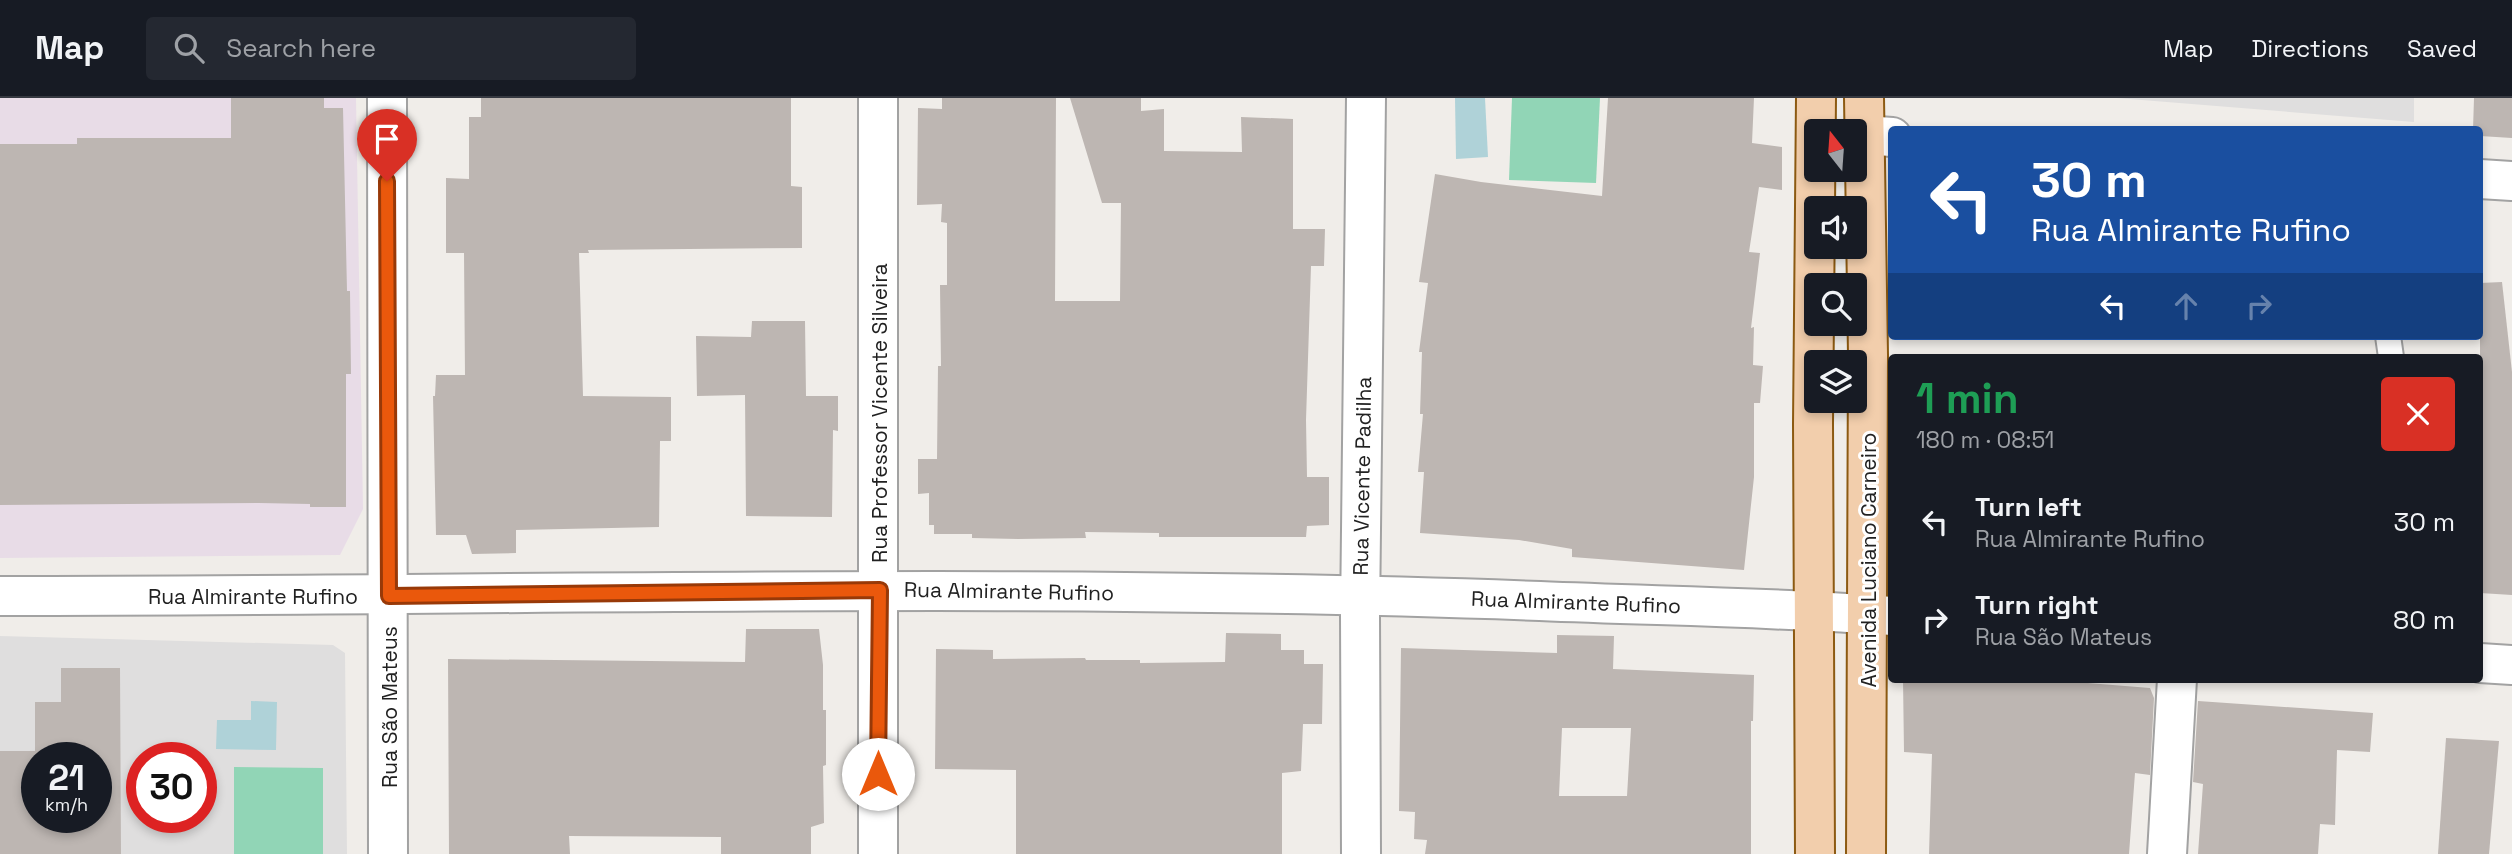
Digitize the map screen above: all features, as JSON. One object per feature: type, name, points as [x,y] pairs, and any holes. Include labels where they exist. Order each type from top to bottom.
[{"type":"main road","points":[[1815,854],[1816,611],[1813,424],[1816,98]]},
{"type":"main road","name":"Avenida Luciano Carneiro","points":[[1866,854],[1880,615],[1868,355],[1873,123]]},
{"type":"street","name":"Rua São Mateus","points":[[387,98],[388,854]]},
{"type":"street","name":"Rua Professor Vicente Silveira","points":[[877,98],[880,590],[878,854]]},
{"type":"street","name":"Rua Vicente Padilha","points":[[1361,854],[1366,98]]},
{"type":"street","points":[[2483,179],[2512,181]]},
{"type":"street","name":"Rua Almirante Rufino","points":[[0,596],[389,596],[880,590],[1361,594],[1880,615]]},
{"type":"street","points":[[2483,663],[2512,665]]},
{"type":"street","points":[[2168,854],[2177,683]]},
{"type":"shaded area","points":[[0,98],[356,98],[363,509],[340,555],[0,558]]},
{"type":"shaded area","points":[[2117,98],[2414,98],[2414,122]]},
{"type":"shaded area","points":[[0,636],[333,645],[345,653],[347,854],[0,854]]},
{"type":"green space","points":[[1512,98],[1600,98],[1596,183],[1509,180]]},
{"type":"green space","points":[[234,767],[323,768],[323,854],[234,854]]},
{"type":"water","points":[[1455,98],[1485,98],[1488,157],[1456,159]]},
{"type":"water","points":[[251,701],[277,702],[276,750],[217,749],[217,720],[251,720]]},
{"type":"building","points":[[231,98],[324,98],[324,108],[343,108],[351,374],[346,374],[346,507],[259,503],[0,505],[0,144],[77,144],[77,138],[231,138]]},
{"type":"building","points":[[481,98],[791,98],[791,186],[802,187],[802,248],[588,250],[589,253],[579,253],[583,396],[671,397],[671,441],[660,441],[659,527],[516,530],[516,553],[472,554],[466,535],[436,535],[433,396],[436,375],[465,375],[464,253],[446,253],[446,178],[469,179],[469,117],[481,117]]},
{"type":"building","points":[[942,98],[1056,98],[1055,301],[1120,301],[1121,203],[1102,203],[1070,98],[1141,98],[1141,111],[1164,109],[1164,151],[1242,152],[1241,117],[1293,119],[1293,229],[1325,229],[1324,266],[1311,266],[1306,420],[1307,477],[1329,477],[1329,525],[1307,526],[1306,537],[1159,537],[1159,533],[1085,532],[1086,538],[1018,539],[972,538],[972,534],[934,534],[934,525],[929,525],[929,493],[918,494],[918,459],[937,459],[938,366],[941,366],[940,285],[947,285],[947,223],[941,222],[942,204],[917,205],[918,108],[942,109]]},
{"type":"building","points":[[1608,98],[1754,98],[1752,143],[1782,147],[1782,190],[1759,187],[1749,252],[1760,253],[1751,328],[1754,327],[1753,365],[1763,366],[1760,403],[1754,403],[1754,477],[1744,570],[1572,557],[1572,549],[1519,540],[1420,533],[1424,472],[1418,472],[1423,414],[1420,414],[1422,352],[1419,352],[1428,283],[1419,282],[1435,174],[1602,196]]},
{"type":"building","points":[[2474,98],[2512,98],[2512,138],[2483,136],[2483,126],[2473,126]]},
{"type":"building","points":[[2502,282],[2512,372],[2512,595],[2483,593],[2483,354],[2480,354],[2480,340],[2483,340],[2483,283]]},
{"type":"building","points":[[752,321],[805,321],[806,396],[838,396],[838,431],[833,430],[832,517],[746,516],[745,395],[697,396],[696,336],[751,337]]},
{"type":"building","points":[[746,629],[819,629],[823,665],[823,710],[826,710],[824,823],[811,827],[811,854],[721,854],[721,837],[569,836],[570,854],[449,854],[448,659],[745,662]]},
{"type":"building","points":[[1226,633],[1281,634],[1281,650],[1304,650],[1304,664],[1323,664],[1322,724],[1303,724],[1301,771],[1282,773],[1282,854],[1016,854],[1016,770],[935,769],[936,649],[993,650],[993,659],[1085,658],[1140,660],[1140,663],[1225,662]]},
{"type":"building","points":[[1557,635],[1614,636],[1613,669],[1754,675],[1751,721],[1751,854],[1425,854],[1427,840],[1414,839],[1415,812],[1399,811],[1401,648],[1557,653]],"holes":[[[1562,728],[1631,728],[1627,796],[1559,796]]]},
{"type":"building","points":[[61,668],[120,668],[121,854],[0,854],[0,751],[21,751],[21,833],[112,833],[112,742],[35,742],[35,702],[61,702]]},
{"type":"building","points":[[1903,683],[2088,683],[2150,688],[2154,698],[2150,775],[2135,773],[2129,854],[1929,854],[1932,754],[1904,752]]},
{"type":"building","points":[[2198,701],[2373,713],[2370,752],[2337,750],[2335,825],[2320,824],[2318,854],[2198,854],[2203,784],[2193,782]]},
{"type":"building","points":[[2446,738],[2499,741],[2489,854],[2438,854]]},
{"type":"route","points":[[387,181],[389,596],[880,590],[878,774]]}]
